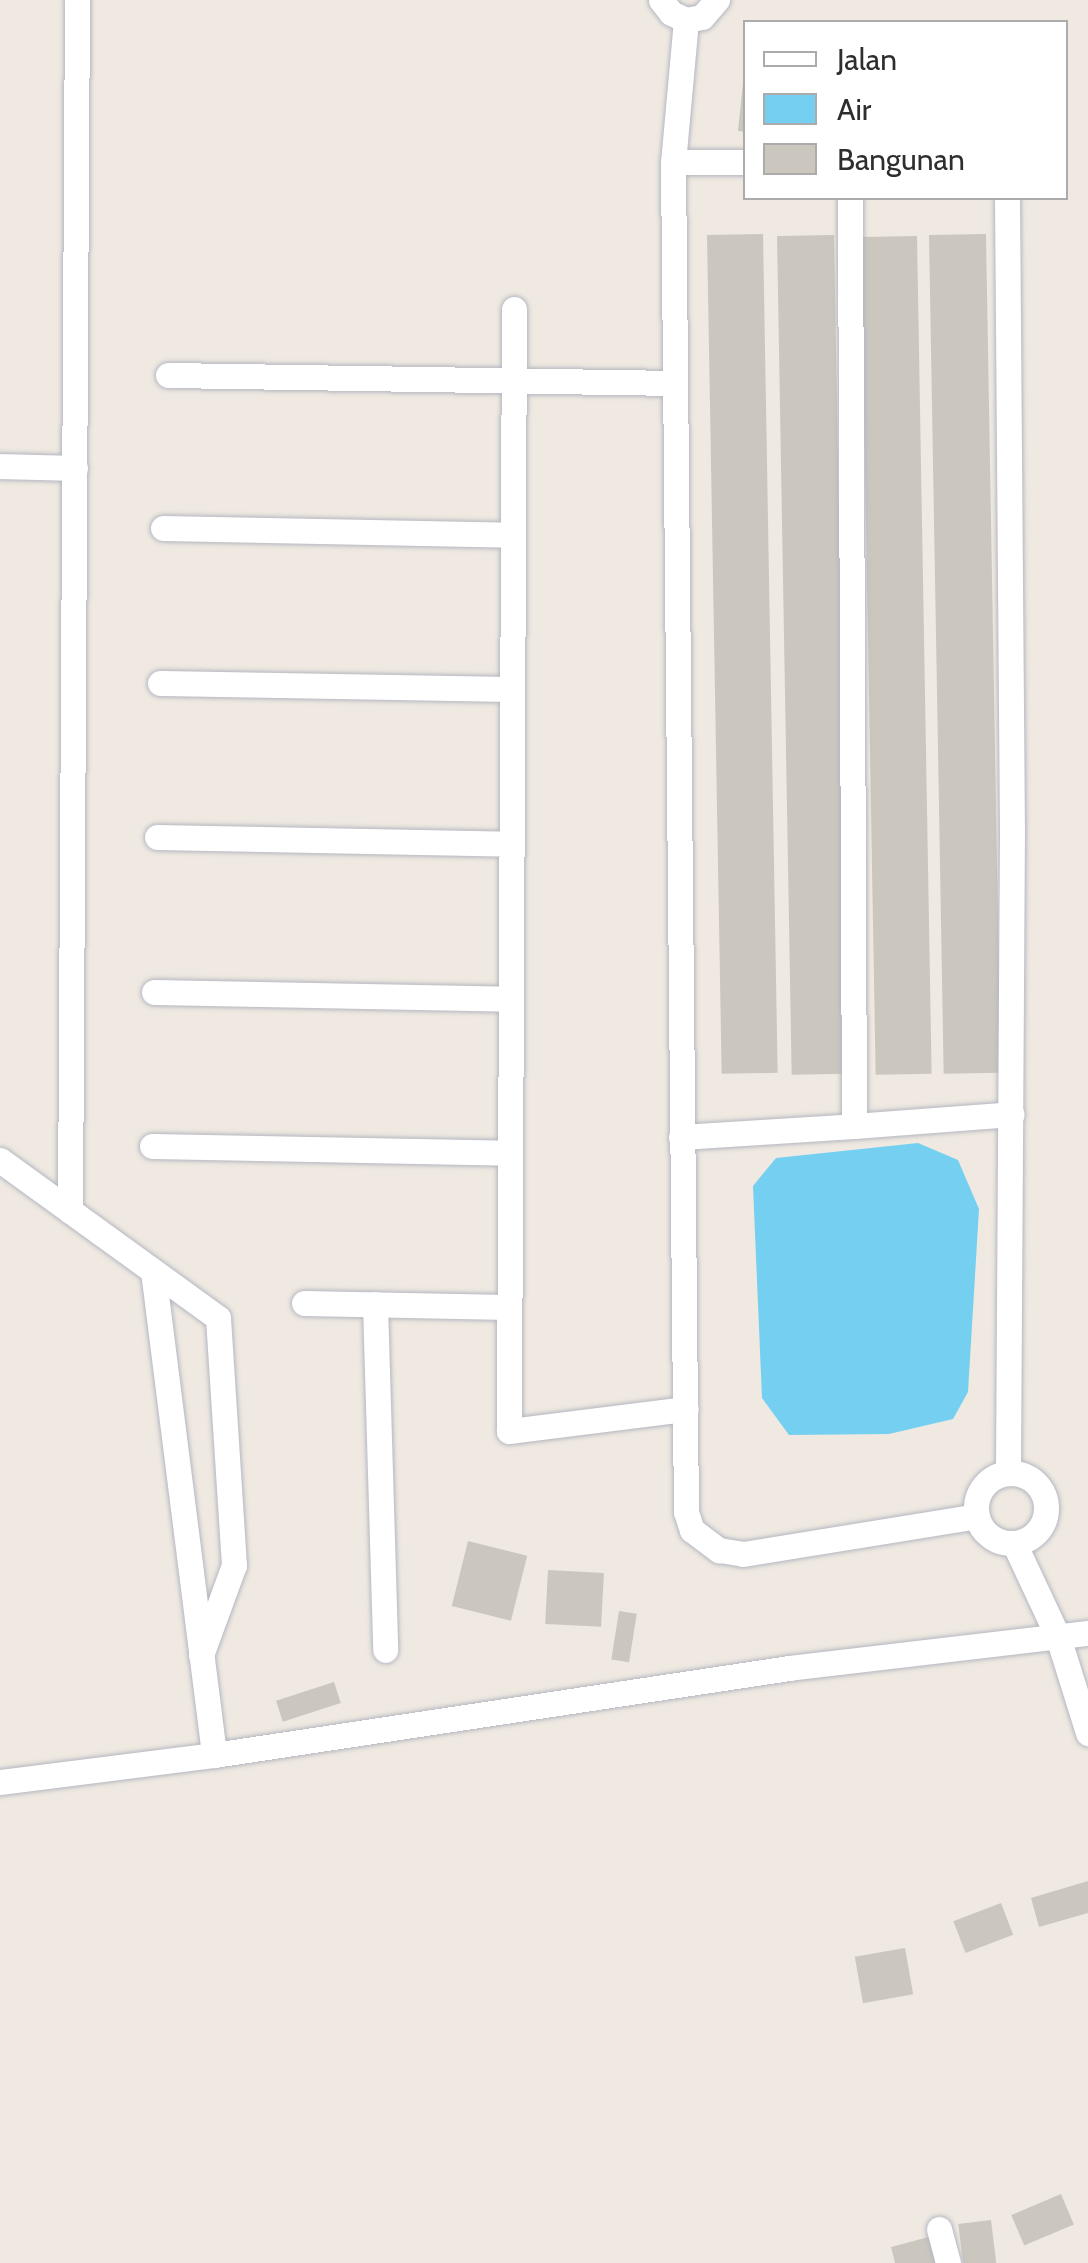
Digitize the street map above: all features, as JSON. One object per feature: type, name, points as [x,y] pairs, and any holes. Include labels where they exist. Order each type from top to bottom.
[{"type":"street","points":[[70,1211],[78,0]]},
{"type":"street","points":[[661,0],[671,14],[686,20],[702,18],[717,0]]},
{"type":"street","points":[[686,20],[673,162],[686,1512],[692,1530],[719,1550],[743,1554],[977,1516]]},
{"type":"street","points":[[673,162],[743,162]]},
{"type":"street","points":[[850,200],[854,1126]]},
{"type":"street","points":[[1007,200],[1012,1114],[1008,1472]]},
{"type":"street","points":[[514,310],[509,1431],[686,1409]]},
{"type":"street","points":[[168,375],[675,383]]},
{"type":"street","points":[[0,466],[75,468]]},
{"type":"street","points":[[163,528],[513,535]]},
{"type":"street","points":[[160,682],[512,690]]},
{"type":"street","points":[[157,837],[512,844]]},
{"type":"street","points":[[154,992],[511,999]]},
{"type":"street","points":[[681,1137],[1012,1114]]},
{"type":"street","points":[[152,1146],[510,1153]]},
{"type":"street","points":[[0,1160],[218,1318],[234,1565],[202,1656]]},
{"type":"street","points":[[153,1271],[214,1755]]},
{"type":"street","points":[[304,1303],[509,1306]]},
{"type":"street","points":[[376,1304],[385,1650]]},
{"type":"street","points":[[1008,1472],[1020,1473],[1040,1488],[1047,1511],[1036,1533],[1014,1543],[991,1536],[977,1516],[976,1504],[986,1482],[1008,1472]]},
{"type":"street","points":[[1014,1543],[1058,1637],[1088,1733]]},
{"type":"street","points":[[0,1782],[214,1755],[789,1668],[1088,1632]]},
{"type":"street","points":[[939,2229],[948,2263]]},
{"type":"water","points":[[918,1143],[958,1160],[979,1209],[968,1392],[953,1419],[889,1434],[789,1435],[762,1398],[753,1186],[776,1158]]},
{"type":"building","points":[[743,83],[743,132],[738,131]]},
{"type":"building","points":[[763,234],[778,1073],[722,1074],[707,235]]},
{"type":"building","points":[[986,234],[1001,1073],[944,1074],[929,235]]},
{"type":"building","points":[[834,235],[849,1074],[792,1075],[777,236]]},
{"type":"building","points":[[917,236],[932,1074],[876,1075],[861,237]]},
{"type":"building","points":[[468,1541],[527,1556],[511,1621],[452,1606]]},
{"type":"building","points":[[548,1570],[604,1573],[601,1627],[545,1624]]},
{"type":"building","points":[[619,1611],[637,1614],[629,1662],[611,1659]]},
{"type":"building","points":[[334,1682],[341,1703],[283,1722],[276,1701]]},
{"type":"building","points":[[1088,1881],[1088,1913],[1039,1927],[1031,1898]]},
{"type":"building","points":[[1001,1903],[1013,1935],[966,1953],[953,1921]]},
{"type":"building","points":[[905,1948],[913,1994],[863,2003],[855,1957]]},
{"type":"building","points":[[1061,2194],[1074,2224],[1024,2245],[1011,2215]]},
{"type":"building","points":[[991,2220],[996,2263],[963,2263],[958,2224]]},
{"type":"building","points":[[936,2235],[944,2263],[895,2263],[891,2247]]}]
